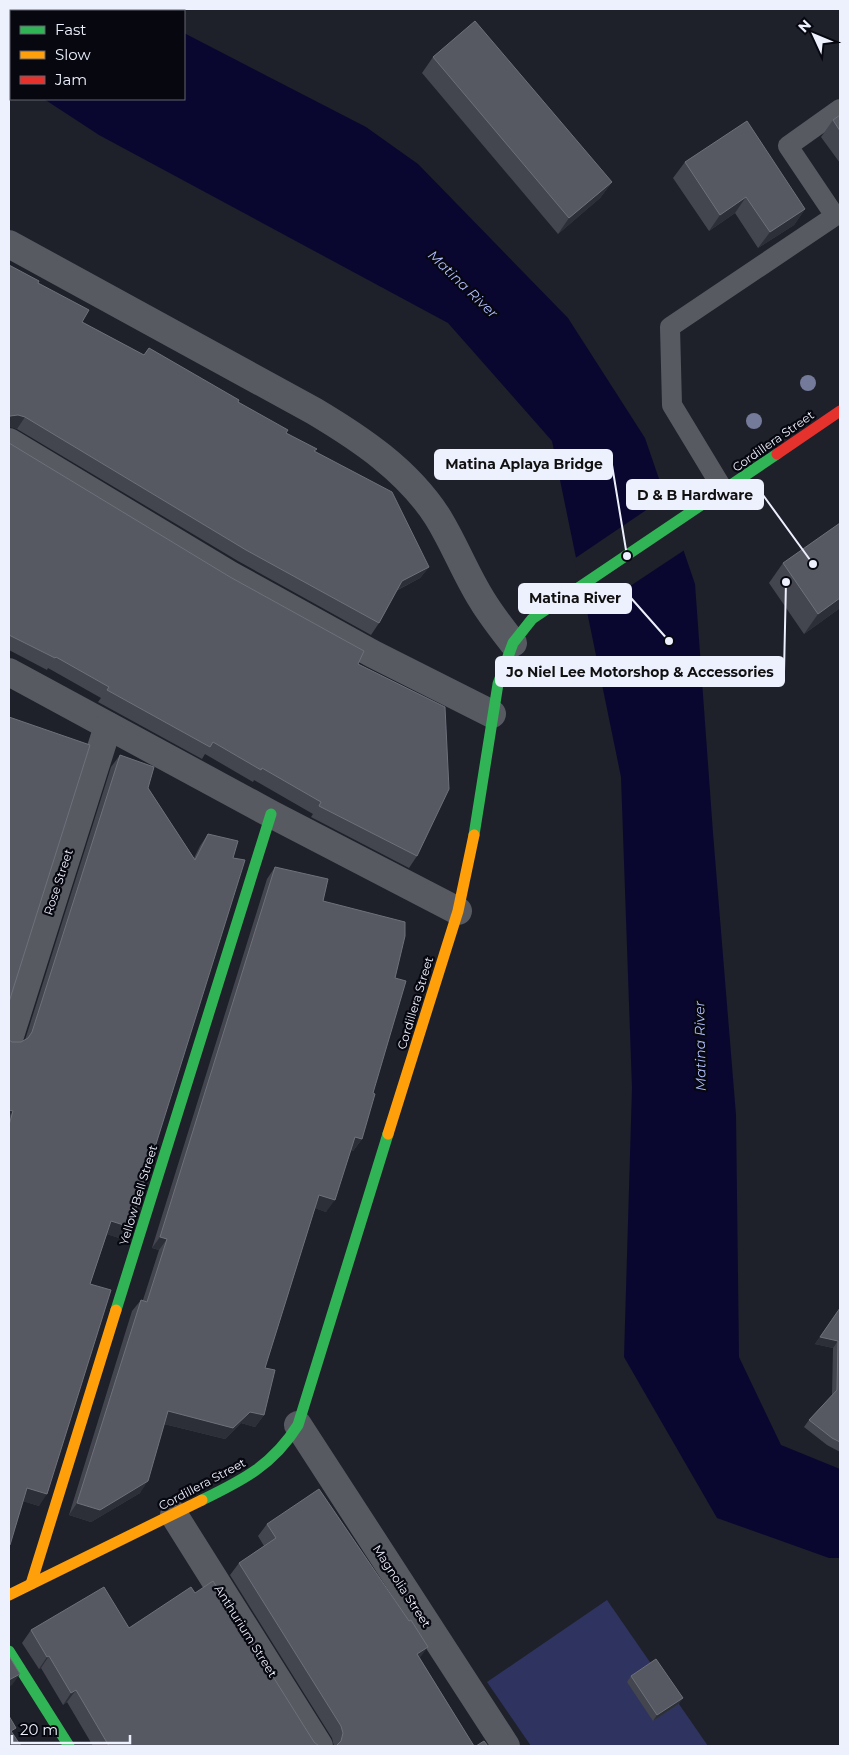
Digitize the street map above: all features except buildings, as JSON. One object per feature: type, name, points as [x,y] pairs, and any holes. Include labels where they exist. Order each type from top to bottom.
[{"type":"street","points":[[9,244],[314,411],[350,432],[383,457],[413,484],[437,516],[482,601],[513,643]]},
{"type":"street","name":"Cordillera Street","points":[[9,1595],[242,1481],[263,1467],[290,1439],[298,1425],[458,911],[476,825],[498,684],[513,643],[532,619],[547,608],[706,503],[840,411]]},
{"type":"street","points":[[9,442],[230,575],[373,654],[492,714]]},
{"type":"street","points":[[9,672],[271,814],[458,911]]},
{"type":"street","name":"Rose Street","points":[[9,1039],[108,726]]},
{"type":"street","name":"Yellow Bell Street","points":[[31,1584],[271,814]]},
{"type":"street","name":"Magnolia Street","points":[[298,1425],[506,1746]]},
{"type":"street","name":"Anthurium Street","points":[[174,1515],[319,1746]]},
{"type":"street","points":[[9,1651],[69,1746]]},
{"type":"lane","points":[[724,490],[672,405],[670,327],[835,216],[788,146],[840,109]]},
{"type":"shaded area","points":[[607,1600],[708,1746],[531,1746],[487,1682]]},
{"type":"water","points":[[9,9],[140,10],[10,10],[9,75]]},
{"type":"water","points":[[185,34],[366,127],[418,164],[568,318],[645,438],[695,584],[736,1115],[739,1357],[781,1445],[840,1469],[840,1558],[829,1558],[717,1518],[624,1357],[632,1088],[621,777],[552,441],[448,323],[99,135],[46,100],[185,100]]},
{"type":"pier","points":[[667,496],[686,549],[585,616],[574,559]]},
{"type":"traffic: fast","points":[[474,835],[498,684],[513,643],[532,619],[777,454]]},
{"type":"traffic: fast","points":[[116,1310],[271,814]]},
{"type":"traffic: fast","points":[[202,1500],[256,1470],[278,1451],[298,1425],[388,1134]]},
{"type":"traffic: fast","points":[[9,1651],[69,1746]]},
{"type":"traffic: slow","points":[[388,1134],[458,911],[474,835]]},
{"type":"traffic: slow","points":[[31,1584],[116,1310]]},
{"type":"traffic: slow","points":[[9,1595],[202,1500]]},
{"type":"traffic: jam","points":[[777,454],[840,411]]},
{"type":"place","name":"Matina Aplaya Bridge","points":[[627,556]]},
{"type":"place","name":"D & B Hardware","points":[[813,564]]},
{"type":"place","name":"Jo Niel Lee Motorshop & Accessories","points":[[786,582]]},
{"type":"place","name":"Matina River","points":[[669,641]]}]
